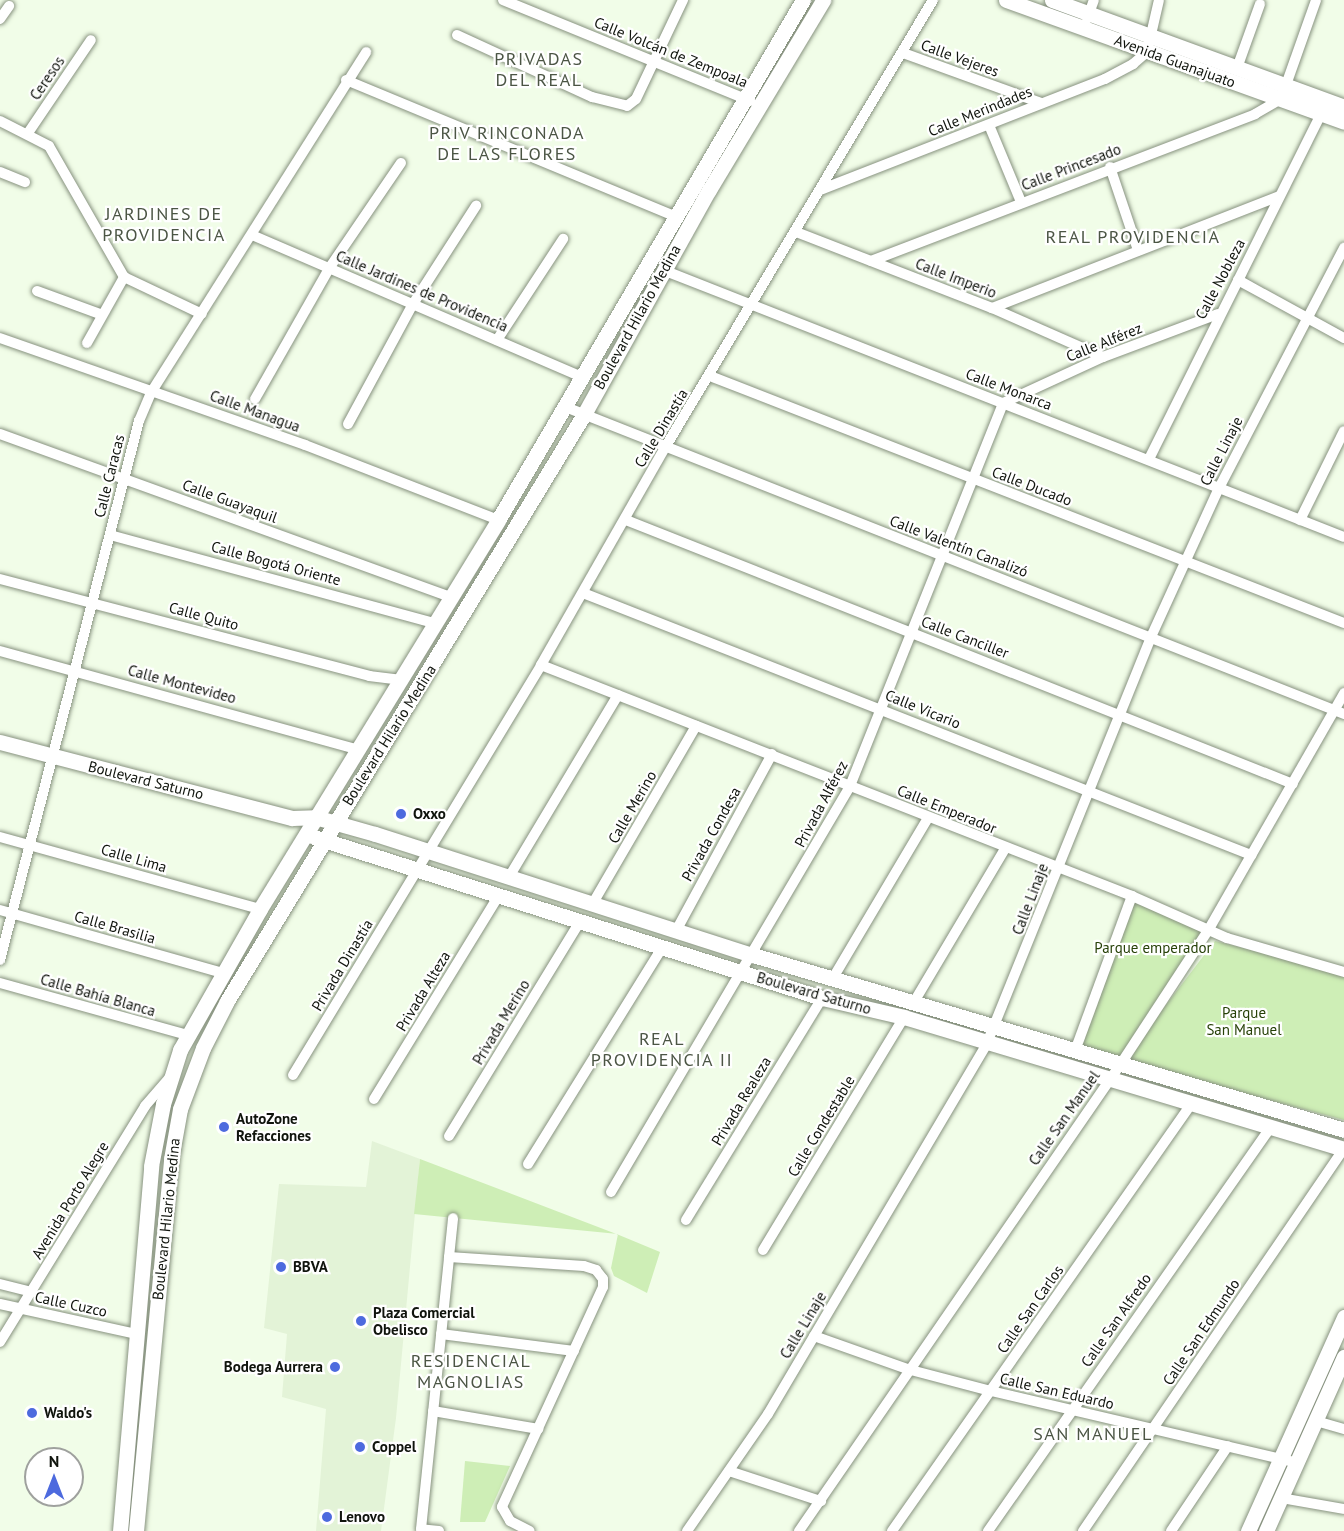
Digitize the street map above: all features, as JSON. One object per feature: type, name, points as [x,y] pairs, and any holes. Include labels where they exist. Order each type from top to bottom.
[{"type":"street","name":"Calle Volcán de Zempoala","points":[[504,0],[760,105]]},
{"type":"street","points":[[457,35],[592,97],[621,106],[636,99],[651,60],[683,0]]},
{"type":"street","name":"Boulevard Hilario Medina","points":[[120,1531],[152,1157],[170,1077],[187,1035],[356,749],[498,520],[580,376],[803,0]]},
{"type":"street","name":"Calle Dinastía","points":[[416,871],[541,665],[626,520],[666,446],[933,0]]},
{"type":"street","name":"Avenida Guanajuato","points":[[1006,0],[1089,13]]},
{"type":"street","name":"Avenida Guanajuato","points":[[1052,0],[1089,13],[1148,44],[1284,93],[1344,107]]},
{"type":"street","points":[[1148,44],[1159,0]]},
{"type":"street","points":[[1284,93],[1316,0]]},
{"type":"street","name":"Boulevard Hilario Medina","points":[[136,1531],[171,1159],[180,1109],[219,1016],[322,842],[583,416],[663,270],[820,1]]},
{"type":"street","points":[[1237,68],[1260,4]]},
{"type":"street","points":[[0,19],[9,6]]},
{"type":"street","name":"Ceresos","points":[[28,132],[91,40]]},
{"type":"street","name":"Avenida Guanajuato","points":[[1148,44],[1237,68],[1321,114],[1344,122]]},
{"type":"street","name":"Calle Merindades","points":[[820,190],[1105,79],[1148,44]]},
{"type":"street","name":"Calle Caracas","points":[[0,960],[139,421],[152,391],[252,235],[346,80],[366,52]]},
{"type":"street","name":"Calle Vejeres","points":[[903,53],[1041,103]]},
{"type":"street","points":[[346,80],[674,216]]},
{"type":"street","name":"Calle Princesado","points":[[872,261],[1110,167],[1255,114],[1284,93]]},
{"type":"street","name":"Calle Nobleza","points":[[1149,459],[1218,314],[1238,280],[1321,114]]},
{"type":"street","points":[[0,121],[43,140],[55,154],[124,277],[202,314]]},
{"type":"street","points":[[989,125],[1021,202]]},
{"type":"street","points":[[255,399],[330,267],[401,163]]},
{"type":"street","points":[[1110,167],[1138,250]]},
{"type":"street","points":[[0,172],[25,182]]},
{"type":"street","points":[[992,308],[1279,196]]},
{"type":"street","points":[[348,424],[413,304],[476,206]]},
{"type":"street","name":"Calle Imperio","points":[[796,232],[992,308],[1103,357]]},
{"type":"street","name":"Calle Jardines de Providencia","points":[[252,235],[580,376]]},
{"type":"street","points":[[497,340],[563,239]]},
{"type":"street","name":"Calle Linaje","points":[[687,1531],[729,1471],[814,1336],[987,1043],[1151,637],[1185,561],[1219,488],[1344,248]]},
{"type":"street","name":"Calle Monarca","points":[[663,270],[1344,537]]},
{"type":"street","points":[[87,343],[100,314],[124,277]]},
{"type":"street","points":[[1238,280],[1344,338]]},
{"type":"street","points":[[38,291],[100,314]]},
{"type":"street","name":"Calle Alférez","points":[[1003,403],[1103,357],[1218,314]]},
{"type":"street","name":"Calle Managua","points":[[0,338],[152,391],[498,520]]},
{"type":"street","name":"Calle Ducado","points":[[710,376],[1344,623]]},
{"type":"street","name":"Privada Alférez","points":[[611,1192],[753,955],[850,786],[884,709],[912,632],[1003,403]]},
{"type":"street","name":"Calle Valentín Canalizó","points":[[563,406],[583,416],[666,446],[1340,712]]},
{"type":"street","points":[[1300,520],[1344,431]]},
{"type":"street","name":"Calle Guayaquil","points":[[0,434],[450,597]]},
{"type":"street","name":"Calle Canciller","points":[[626,520],[1293,784]]},
{"type":"street","name":"Calle Bogotá Oriente","points":[[110,535],[434,623]]},
{"type":"street","name":"Calle Quito","points":[[0,579],[369,676],[400,680]]},
{"type":"street","name":"Calle Vicario","points":[[583,592],[1251,855]]},
{"type":"street","name":"Calle Montevideo","points":[[0,651],[356,749]]},
{"type":"street","name":"Calle Emperador","points":[[541,665],[772,754],[1005,849],[1132,896],[1254,947],[1344,972]]},
{"type":"street","name":"Calle San Manuel","points":[[799,1531],[907,1369],[1122,1062],[1209,929],[1293,784],[1340,712],[1344,693]]},
{"type":"street","points":[[509,877],[618,695]]},
{"type":"street","name":"Calle Merino","points":[[593,903],[696,726]]},
{"type":"street","name":"Boulevard Saturno","points":[[0,742],[292,818],[315,817],[335,822],[753,955],[1076,1048],[1344,1131]]},
{"type":"street","name":"Privada Condesa","points":[[677,929],[772,754]]},
{"type":"street","name":"Boulevard Saturno","points":[[292,818],[306,834],[322,842],[497,898],[822,998],[904,1017],[1344,1149]]},
{"type":"street","points":[[833,978],[928,818]]},
{"type":"street","name":"Calle Lima","points":[[0,837],[260,909]]},
{"type":"street","points":[[914,1002],[1005,849]]},
{"type":"street","name":"Privada Dinastía","points":[[293,1075],[416,871]]},
{"type":"street","points":[[1076,1048],[1132,896]]},
{"type":"street","name":"Privada Alteza","points":[[374,1099],[497,898]]},
{"type":"street","name":"Calle Brasilia","points":[[0,910],[222,973]]},
{"type":"street","name":"Privada Merino","points":[[449,1136],[579,923]]},
{"type":"street","points":[[528,1164],[662,948]]},
{"type":"street","name":"Calle Bahía Blanca","points":[[0,983],[187,1035]]},
{"type":"street","name":"Privada Realeza","points":[[686,1220],[822,998]]},
{"type":"street","name":"Calle Condestable","points":[[764,1250],[904,1017]]},
{"type":"street","name":"Avenida Porto Alegre","points":[[0,1342],[23,1309],[145,1106],[170,1077]]},
{"type":"street","name":"Calle San Carlos","points":[[892,1531],[1192,1103]]},
{"type":"street","name":"Calle San Alfredo","points":[[988,1531],[1270,1128]]},
{"type":"street","name":"Calle San Edmundo","points":[[1083,1531],[1344,1149]]},
{"type":"street","points":[[439,1531],[421,1530],[453,1218]]},
{"type":"street","points":[[449,1257],[596,1270],[603,1287],[502,1507],[510,1521],[530,1531]]},
{"type":"street","name":"Calle Cuzco","points":[[0,1284],[32,1292]]},
{"type":"street","name":"Calle Cuzco","points":[[0,1304],[136,1334]]},
{"type":"street","points":[[1248,1531],[1344,1317]]},
{"type":"street","points":[[441,1334],[574,1351]]},
{"type":"street","name":"Calle San Eduardo","points":[[814,1336],[907,1369],[1297,1463]]},
{"type":"street","points":[[1266,1531],[1344,1358]]},
{"type":"street","points":[[433,1411],[538,1430]]},
{"type":"street","points":[[1316,1421],[1344,1429]]},
{"type":"street","points":[[1171,1531],[1228,1446]]},
{"type":"street","points":[[729,1471],[821,1501]]},
{"type":"street","points":[[1281,1498],[1344,1509]]},
{"type":"shaded area","points":[[372,1141],[420,1159],[396,1418],[381,1531],[316,1531],[326,1409],[282,1397],[287,1334],[264,1328],[279,1184],[366,1187]]},
{"type":"green space","name":"Parque San Manuel","points":[[1132,896],[1209,929],[1129,1053],[1215,941],[1344,973],[1344,1120],[1076,1048]]},
{"type":"green space","points":[[420,1159],[616,1234],[414,1214]]},
{"type":"green space","points":[[618,1235],[660,1252],[647,1293],[614,1276],[611,1268]]},
{"type":"green space","points":[[465,1461],[510,1466],[485,1522],[460,1522]]},
{"type":"place","name":"Oxxo","points":[[401,814]]},
{"type":"place","name":"AutoZone Refacciones","points":[[224,1127]]},
{"type":"place","name":"BBVA","points":[[281,1267]]},
{"type":"place","name":"Plaza Comercial Obelisco","points":[[361,1321]]},
{"type":"place","name":"Bodega Aurrera","points":[[335,1367]]},
{"type":"place","name":"Waldo's","points":[[32,1413]]},
{"type":"place","name":"Coppel","points":[[360,1447]]},
{"type":"place","name":"Lenovo","points":[[327,1517]]},
{"type":"district","name":"PRIVADAS DEL REAL","points":[[539,70]]},
{"type":"district","name":"PRIV RINCONADA DE LAS FLORES","points":[[507,144]]},
{"type":"district","name":"JARDINES DE PROVIDENCIA","points":[[164,225]]},
{"type":"district","name":"REAL PROVIDENCIA","points":[[1133,237]]},
{"type":"district","name":"REAL PROVIDENCIA II","points":[[662,1050]]},
{"type":"district","name":"RESIDENCIAL MAGNOLIAS","points":[[471,1372]]},
{"type":"district","name":"SAN MANUEL","points":[[1093,1434]]},
{"type":"park label","name":"Parque emperador","points":[[1153,948]]}]
